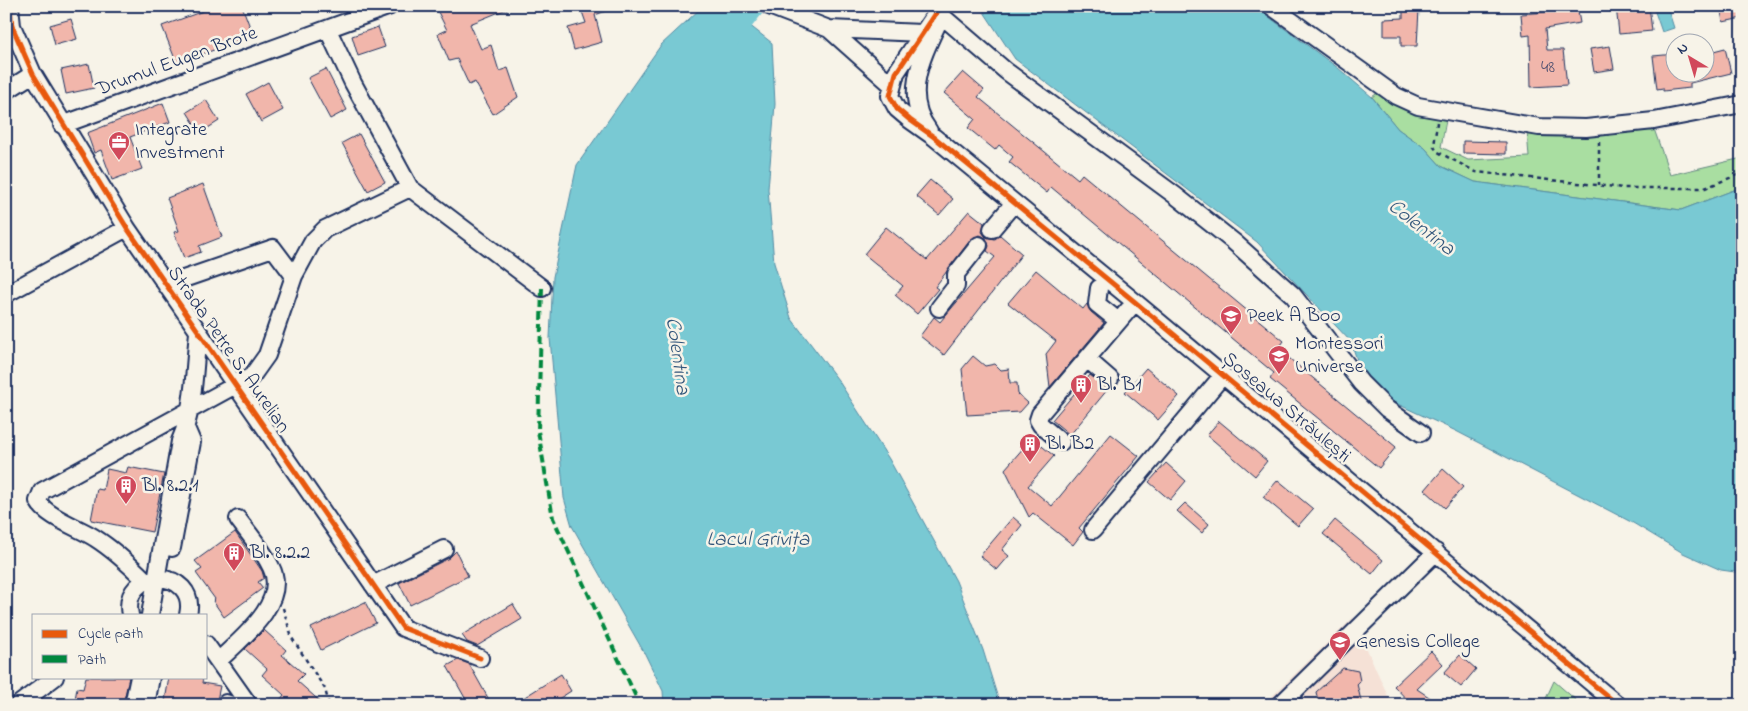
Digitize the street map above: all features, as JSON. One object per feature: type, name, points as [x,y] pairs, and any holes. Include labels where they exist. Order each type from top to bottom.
[{"type":"street","name":"Strada Petre S. Aurelian","points":[[10,6],[12,26],[33,74],[62,125],[127,228],[403,628],[480,658]]},
{"type":"street","name":"Drumul Eugen Brote","points":[[62,125],[390,6]]},
{"type":"street","points":[[769,6],[829,30],[892,85]]},
{"type":"street","points":[[1271,6],[1396,96],[1418,106],[1539,127],[1599,127],[1654,121],[1742,104]]},
{"type":"street","points":[[934,137],[897,109],[890,96],[896,73],[922,33],[943,10]]},
{"type":"street","points":[[934,137],[919,114],[916,88],[918,69],[943,10]]},
{"type":"street","points":[[943,10],[1006,71],[1176,196],[1234,242],[1292,295],[1330,341],[1361,383],[1386,409],[1421,433]]},
{"type":"street","points":[[328,30],[353,83],[410,188],[542,288]]},
{"type":"street","points":[[829,30],[922,33]]},
{"type":"street","points":[[6,92],[33,74]]},
{"type":"street","name":"Șoseaua Străulești","points":[[934,137],[1223,375],[1618,705]]},
{"type":"street","points":[[188,614],[188,599],[184,590],[156,579],[127,563],[95,538],[44,509],[38,500],[38,495],[46,487],[252,376],[267,355],[294,276],[313,241],[324,229],[410,188]]},
{"type":"street","points":[[992,229],[1014,203]]},
{"type":"street","points":[[6,294],[127,228]]},
{"type":"street","points":[[939,308],[956,286],[956,274],[979,245]]},
{"type":"street","points":[[166,285],[272,248],[294,276]]},
{"type":"street","points":[[1099,288],[1097,304],[1112,316]]},
{"type":"street","points":[[1061,442],[1041,425],[1038,420],[1040,414],[1135,302]]},
{"type":"street","points":[[150,614],[156,579],[192,442],[186,428],[190,410],[198,333]]},
{"type":"street","points":[[1087,359],[1110,379]]},
{"type":"street","points":[[1094,530],[1223,375]]},
{"type":"street","points":[[218,661],[269,606],[275,596],[277,584],[272,567],[238,519]]},
{"type":"street","points":[[373,585],[444,549]]},
{"type":"street","points":[[1280,705],[1436,552]]},
{"type":"street","points":[[130,614],[131,597],[137,588],[156,579]]},
{"type":"street","points":[[156,579],[161,614]]},
{"type":"street","points":[[208,647],[249,705]]},
{"type":"street","points":[[19,705],[54,678]]},
{"type":"street","points":[[133,705],[138,678]]},
{"type":"street","points":[[146,705],[151,678]]},
{"type":"path","points":[[1438,110],[1434,147],[1438,152],[1476,172],[1624,188],[1705,188],[1742,173]]},
{"type":"path","points":[[1599,127],[1599,185]]},
{"type":"path","points":[[277,584],[292,638],[324,690],[329,705]]},
{"type":"shaded area","name":"Genesis College","points":[[1353,618],[1392,705],[1263,705]]},
{"type":"green space","points":[[1380,91],[1418,111],[1446,120],[1441,147],[1468,160],[1529,157],[1527,131],[1653,126],[1670,175],[1742,158],[1742,187],[1681,210],[1475,182],[1441,166],[1425,148],[1398,129],[1372,97]]},
{"type":"green space","points":[[1554,681],[1577,701],[1575,705],[1543,705]]},
{"type":"water","name":"Lacul Grivița","points":[[725,6],[772,43],[775,104],[768,189],[774,263],[791,318],[838,380],[889,459],[956,581],[983,650],[1000,705],[664,705],[663,691],[645,654],[572,526],[564,498],[550,338],[553,277],[577,165],[661,45],[701,8]]},
{"type":"water","points":[[980,6],[1254,6],[1338,68],[1372,97],[1398,129],[1425,148],[1441,166],[1475,182],[1681,210],[1742,187],[1742,573],[1721,570],[1683,553],[1633,523],[1456,431],[1391,401],[1376,390],[1360,369],[1351,342],[1257,242],[1015,59]]},
{"type":"water","points":[[1667,6],[1674,28],[1662,32],[1654,9]]},
{"type":"building","points":[[217,6],[242,6],[253,35],[177,64],[162,26]]},
{"type":"building","points":[[435,6],[514,6],[470,24],[481,49],[491,45],[499,71],[508,68],[518,97],[493,114],[475,82],[469,85],[457,59],[449,61],[438,34],[447,30]]},
{"type":"building","points":[[580,6],[614,6],[614,8],[595,15],[602,42],[574,50],[568,28],[586,23]]},
{"type":"building","points":[[1577,6],[1580,23],[1545,29],[1547,50],[1563,50],[1567,85],[1531,87],[1530,35],[1523,36],[1521,14],[1560,11],[1559,8]]},
{"type":"building","points":[[1616,6],[1649,6],[1652,31],[1619,34]]},
{"type":"building","points":[[1720,6],[1742,6],[1742,18],[1723,22]]},
{"type":"building","points":[[1403,9],[1419,9],[1417,46],[1401,46],[1401,36],[1384,36],[1384,19],[1403,18]]},
{"type":"building","points":[[71,19],[77,39],[55,45],[50,25]]},
{"type":"building","points":[[378,27],[385,47],[358,56],[352,36]]},
{"type":"building","points":[[1610,46],[1614,69],[1594,72],[1590,49]]},
{"type":"building","points":[[1725,48],[1731,73],[1716,77],[1716,50]]},
{"type":"building","points":[[1666,55],[1666,82],[1694,82],[1690,83],[1690,88],[1663,91],[1663,88],[1657,89],[1653,56]]},
{"type":"building","points":[[89,64],[94,88],[66,94],[61,70]]},
{"type":"building","points":[[326,69],[347,110],[330,119],[308,78]]},
{"type":"building","points":[[963,72],[984,90],[978,97],[1078,179],[1082,174],[1284,341],[1278,349],[1396,447],[1379,468],[1270,379],[1274,373],[1051,187],[1047,193],[1009,162],[1013,157],[999,145],[995,150],[968,128],[975,119],[944,93]]},
{"type":"building","points":[[268,82],[283,110],[261,122],[246,94]]},
{"type":"building","points":[[206,100],[219,121],[200,133],[187,112]]},
{"type":"building","points":[[163,103],[170,122],[130,137],[142,169],[112,180],[101,150],[94,153],[87,133]]},
{"type":"building","points":[[359,134],[385,182],[368,191],[342,143]]},
{"type":"building","points":[[1463,141],[1506,142],[1506,154],[1463,153]]},
{"type":"building","points":[[930,180],[953,199],[939,215],[916,196]]},
{"type":"building","points":[[203,184],[222,237],[199,246],[201,252],[184,258],[174,232],[179,231],[167,198]]},
{"type":"building","points":[[969,211],[984,223],[982,232],[986,237],[995,239],[1000,235],[1022,254],[944,355],[920,336],[934,317],[940,322],[995,257],[987,251],[989,246],[986,238],[980,235],[971,239],[935,287],[938,289],[917,314],[895,295],[903,286],[864,254],[886,227],[927,260]]},
{"type":"building","points":[[1036,270],[1083,309],[1087,304],[1091,312],[1104,323],[1050,387],[1046,354],[1056,341],[1008,303]]},
{"type":"building","points":[[973,356],[985,366],[995,364],[1001,370],[1009,369],[1010,383],[1017,383],[1018,394],[1028,403],[1020,412],[967,415],[962,369]]},
{"type":"building","points":[[1146,368],[1179,396],[1158,420],[1125,392]]},
{"type":"building","name":"Bl. B1","points":[[1090,375],[1108,389],[1070,435],[1052,420]]},
{"type":"building","points":[[1219,421],[1267,461],[1255,476],[1207,435]]},
{"type":"building","points":[[1111,434],[1139,456],[1079,528],[1083,532],[1073,545],[1033,513],[1029,517],[1005,469],[1032,438],[1054,456],[1028,486],[1052,506]]},
{"type":"building","points":[[1166,463],[1186,481],[1170,500],[1149,482]]},
{"type":"building","name":"Bl. 8.2.1","points":[[128,467],[164,474],[152,532],[91,520],[97,489],[103,490],[107,469],[126,473]]},
{"type":"building","points":[[1443,469],[1463,487],[1445,508],[1425,490]]},
{"type":"building","points":[[1278,480],[1313,509],[1298,526],[1263,497]]},
{"type":"building","points":[[1185,503],[1209,524],[1202,533],[1177,511]]},
{"type":"building","points":[[1013,517],[1022,525],[1002,550],[1009,556],[997,570],[980,556]]},
{"type":"building","points":[[1335,520],[1383,560],[1372,574],[1323,534]]},
{"type":"building","name":"Bl. 8.2.2","points":[[235,532],[262,571],[264,578],[258,582],[263,588],[224,617],[213,601],[215,599],[196,573],[202,569],[195,561]]},
{"type":"building","points":[[456,551],[468,576],[410,605],[399,583],[449,558]]},
{"type":"building","points":[[365,602],[376,623],[321,650],[311,628]]},
{"type":"building","points":[[513,604],[522,619],[477,646],[467,642],[462,635]]},
{"type":"building","points":[[264,630],[286,650],[282,655],[304,674],[297,681],[324,705],[276,705],[284,695],[262,675],[267,669],[245,649]]},
{"type":"building","points":[[1431,651],[1443,664],[1417,689],[1441,705],[1412,705],[1394,686]]},
{"type":"building","points":[[1460,655],[1476,669],[1461,687],[1444,673]]},
{"type":"building","points":[[458,660],[469,664],[492,705],[469,705],[447,666]]},
{"type":"building","points":[[1343,668],[1358,671],[1360,681],[1357,684],[1362,705],[1319,705],[1316,692]]},
{"type":"building","points":[[561,674],[571,691],[549,705],[512,705]]},
{"type":"building","points":[[86,678],[129,678],[123,705],[74,705],[77,688],[83,689]]},
{"type":"building","points":[[169,678],[203,678],[202,683],[220,686],[216,705],[191,705],[165,701]]},
{"type":"waterway","name":"Colentina","points":[[723,44],[753,6]]},
{"type":"marked path","points":[[542,288],[538,431],[553,518],[636,697],[637,705]]},
{"type":"cycle path","points":[[10,6],[12,26],[33,74],[127,228],[403,628],[480,658]]},
{"type":"cycle path","points":[[941,6],[896,73],[890,96],[897,109],[934,137],[1135,302],[1618,705]]},
{"type":"place","name":"Integrate Investment","points":[[119,161]]},
{"type":"place","name":"Peek A Boo","points":[[1231,335]]},
{"type":"place","name":"Montessori Universe","points":[[1279,375]]},
{"type":"place","name":"Bl. B1","points":[[1081,404]]},
{"type":"place","name":"Bl. B2","points":[[1030,463]]},
{"type":"place","name":"Bl. 8.2.1","points":[[126,505]]},
{"type":"place","name":"Bl. 8.2.2","points":[[234,572]]},
{"type":"place","name":"Genesis College","points":[[1340,661]]}]
